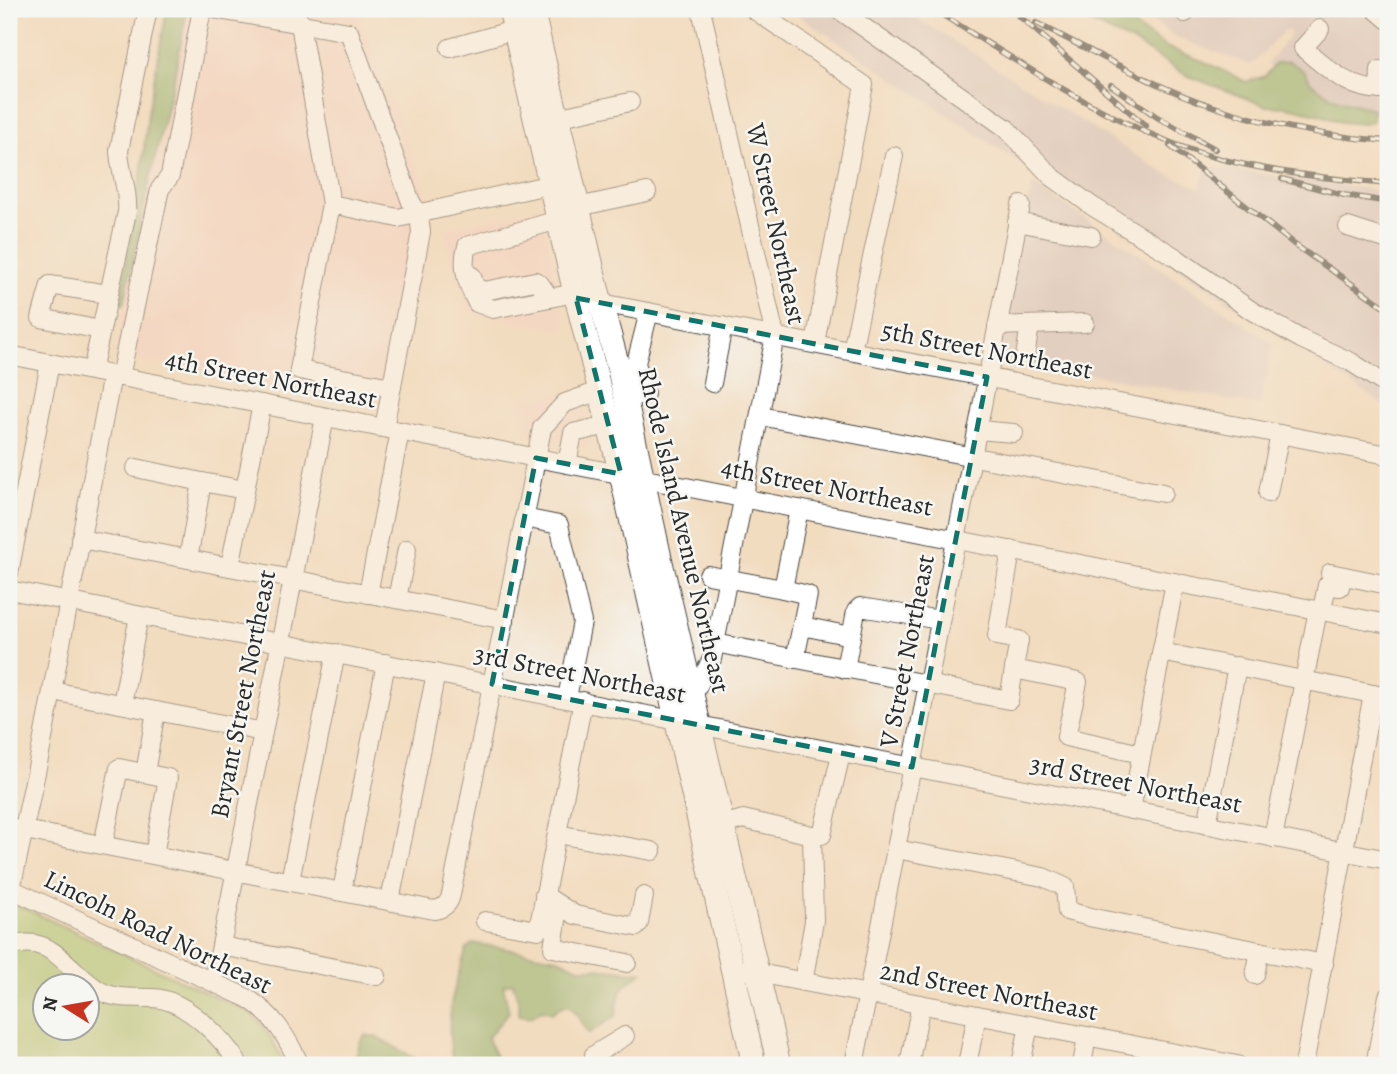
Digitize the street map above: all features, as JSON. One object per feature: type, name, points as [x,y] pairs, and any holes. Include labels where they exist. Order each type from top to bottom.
[{"type":"main road","name":"Rhode Island Avenue Northeast","points":[[532,9],[556,118],[561,182],[558,220],[575,295],[608,425],[632,476],[693,695],[779,1065]]},
{"type":"main road","name":"Rhode Island Avenue Northeast","points":[[512,19],[561,182],[578,208],[601,303],[627,366],[625,398],[632,476],[677,720],[754,1065]]},
{"type":"street","points":[[92,371],[127,212],[128,200],[119,151],[148,9]]},
{"type":"street","points":[[10,889],[16,828],[51,691],[80,539],[160,189],[170,176],[202,9]]},
{"type":"street","points":[[213,9],[297,16],[349,32],[411,202],[419,215],[421,232],[392,387],[392,430],[368,594]]},
{"type":"street","name":"W Street Northeast","points":[[693,695],[712,659],[775,336],[701,9]]},
{"type":"street","points":[[753,9],[864,85],[815,343]]},
{"type":"street","points":[[838,9],[1006,128],[1051,176],[1092,206],[1175,257],[1252,311],[1301,339],[1351,362],[1388,386]]},
{"type":"street","points":[[297,16],[331,204],[299,370],[392,387]]},
{"type":"street","points":[[450,48],[512,19]]},
{"type":"street","points":[[1320,29],[1303,48],[1340,79],[1358,87],[1384,90],[1380,70]]},
{"type":"street","points":[[556,118],[630,102]]},
{"type":"street","points":[[852,351],[894,156]]},
{"type":"street","points":[[331,204],[398,218],[561,182]]},
{"type":"street","points":[[578,208],[647,192]]},
{"type":"street","name":"V Street Northeast","points":[[854,1065],[1019,214],[1091,236]]},
{"type":"street","points":[[558,220],[477,243],[470,258],[470,268],[478,290],[535,281],[550,298],[575,295]]},
{"type":"street","points":[[1348,227],[1388,240]]},
{"type":"street","points":[[100,330],[41,318],[50,285],[108,295]]},
{"type":"street","name":"5th Street Northeast","points":[[575,295],[601,303],[1388,455]]},
{"type":"street","points":[[627,366],[649,312]]},
{"type":"street","points":[[997,326],[1085,323]]},
{"type":"street","points":[[712,383],[723,326]]},
{"type":"street","points":[[1025,357],[1030,326]]},
{"type":"street","name":"4th Street Northeast","points":[[9,355],[1388,624]]},
{"type":"street","points":[[9,573],[14,517],[50,363]]},
{"type":"street","points":[[16,828],[434,910],[447,903],[542,428],[565,403],[599,391]]},
{"type":"street","points":[[567,464],[575,436],[575,400]]},
{"type":"street","points":[[230,567],[262,404]]},
{"type":"street","name":"Bryant Street Northeast","points":[[212,981],[325,416]]},
{"type":"street","points":[[760,416],[1163,493]]},
{"type":"street","points":[[553,417],[575,436]]},
{"type":"street","points":[[540,437],[575,436],[608,425]]},
{"type":"street","points":[[977,430],[1014,433]]},
{"type":"street","points":[[1268,493],[1280,434]]},
{"type":"street","points":[[135,468],[245,490]]},
{"type":"street","points":[[188,559],[202,482]]},
{"type":"street","points":[[783,589],[799,509]]},
{"type":"street","points":[[485,921],[538,930],[556,834],[575,700],[582,622],[559,525],[524,519]]},
{"type":"street","points":[[80,539],[505,620]]},
{"type":"street","points":[[397,599],[407,549]]},
{"type":"street","points":[[715,643],[1009,700],[1019,640],[998,636],[1011,550]]},
{"type":"street","points":[[708,575],[808,595],[795,659]]},
{"type":"street","points":[[1273,838],[1304,680],[1327,585],[1340,587],[1336,575],[1388,584]]},
{"type":"street","points":[[1131,810],[1175,582]]},
{"type":"street","name":"3rd Street Northeast","points":[[9,590],[1388,860]]},
{"type":"street","points":[[845,669],[856,611],[860,607],[940,621]]},
{"type":"street","points":[[122,704],[139,616]]},
{"type":"street","points":[[802,626],[852,636]]},
{"type":"street","points":[[1161,652],[1381,696],[1343,851],[1304,1065]]},
{"type":"street","points":[[290,881],[336,653]]},
{"type":"street","points":[[342,891],[386,663]]},
{"type":"street","points":[[1207,825],[1237,666]]},
{"type":"street","points":[[1014,668],[1078,682],[1066,737],[1142,754]]},
{"type":"street","points":[[390,901],[436,673]]},
{"type":"street","points":[[51,691],[263,732]]},
{"type":"street","points":[[145,773],[156,710]]},
{"type":"street","points":[[723,825],[743,819],[822,835],[841,754]]},
{"type":"street","points":[[103,845],[119,768],[145,773],[168,778],[153,855]]},
{"type":"street","points":[[556,834],[652,851]]},
{"type":"street","points":[[803,982],[814,921],[812,835]]},
{"type":"street","points":[[896,849],[1043,877],[1065,887],[1067,911],[1324,964]]},
{"type":"street","name":"Lincoln Road Northeast","points":[[10,889],[247,998],[269,1014],[285,1034],[300,1065]]},
{"type":"street","points":[[544,895],[575,915],[636,927],[644,896]]},
{"type":"street","points":[[559,906],[553,948],[626,963]]},
{"type":"street","points":[[9,947],[22,942],[42,945],[100,990],[115,997],[155,998],[174,1003],[219,1038],[239,1065]]},
{"type":"street","points":[[221,946],[377,976]]},
{"type":"street","points":[[1255,975],[1260,951]]},
{"type":"street","name":"2nd Street Northeast","points":[[732,968],[1232,1065]]},
{"type":"street","points":[[1375,1065],[1388,996]]},
{"type":"street","points":[[909,1065],[921,1004]]},
{"type":"street","points":[[967,1065],[977,1015]]},
{"type":"street","points":[[1021,1065],[1028,1025]]},
{"type":"street","points":[[595,1065],[594,1055],[625,1036]]},
{"type":"street","points":[[1082,1065],[1087,1036]]},
{"type":"highlighted area","points":[[576,298],[987,377],[912,767],[492,684],[536,458],[621,474]]},
{"type":"shaded area","points":[[181,9],[357,9],[428,193],[430,230],[396,404],[115,357]]},
{"type":"shaded area","points":[[789,9],[902,9],[1163,172],[1200,188],[1207,166],[1388,192],[1388,408]]},
{"type":"shaded area","points":[[1136,9],[1388,9],[1388,115],[1333,107],[1267,64],[1291,34],[1286,29],[1251,65],[1177,38]]},
{"type":"shaded area","points":[[1033,184],[1273,343],[1260,406],[995,356]]},
{"type":"shaded area","points":[[541,207],[567,329],[559,331],[471,312],[442,229]]},
{"type":"shaded area","points":[[582,391],[591,442],[587,445],[531,435],[517,403]]},
{"type":"green space","points":[[167,9],[187,9],[124,304],[119,304],[141,176],[148,112]]},
{"type":"green space","points":[[1054,9],[1109,9],[1166,47],[1246,82],[1265,76],[1276,63],[1289,61],[1304,71],[1312,84],[1336,99],[1373,109],[1372,122],[1341,122],[1287,107],[1266,106],[1186,75],[1135,43]]},
{"type":"green space","points":[[9,901],[249,1012],[266,1030],[285,1065],[9,1065]]},
{"type":"green space","points":[[473,943],[558,958],[579,968],[642,973],[622,990],[616,1016],[589,1033],[571,1007],[560,1007],[552,1013],[542,1010],[531,1017],[519,1015],[519,1003],[513,983],[503,985],[509,1012],[487,1038],[500,1065],[453,1065],[451,1005],[467,948]]},
{"type":"green space","points":[[365,1035],[379,1038],[426,1065],[354,1065],[360,1042]]},
{"type":"railway","points":[[933,9],[1081,99],[1174,144],[1253,166],[1388,184]]},
{"type":"railway","points":[[1011,9],[1146,126]]},
{"type":"railway","points":[[1036,23],[1147,79],[1215,107],[1300,130],[1388,141]]},
{"type":"railway","points":[[1111,85],[1157,117],[1215,149]]},
{"type":"railway","points":[[1170,146],[1295,245],[1388,309]]},
{"type":"railway","points":[[1282,179],[1344,195],[1388,202]]}]
